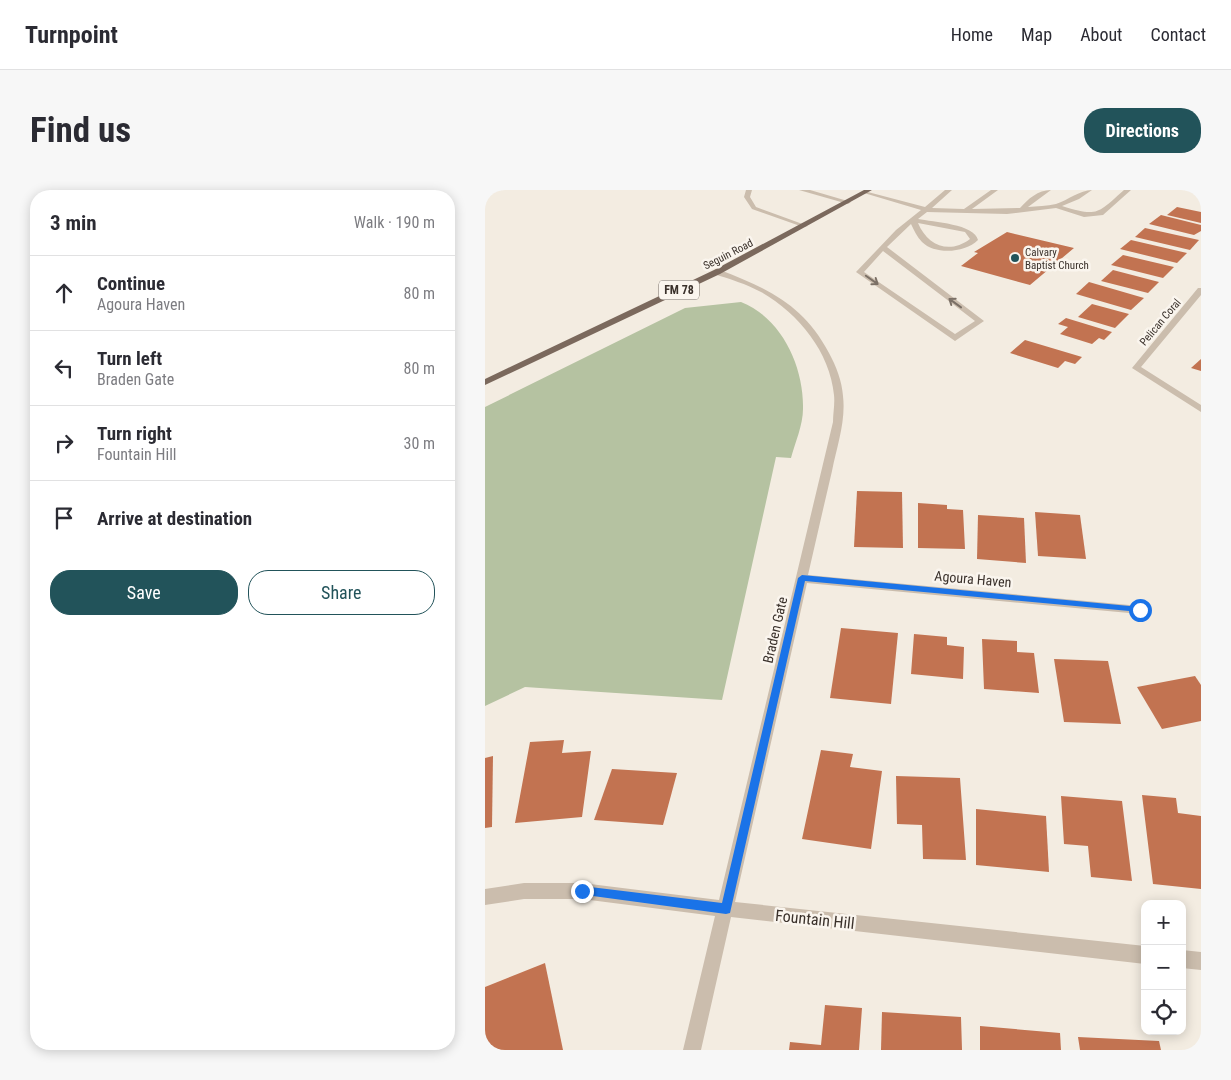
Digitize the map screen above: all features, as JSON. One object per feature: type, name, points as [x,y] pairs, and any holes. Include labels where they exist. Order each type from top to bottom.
[{"type":"main road","name":"Seguin Road","points":[[485,382],[717,272],[867,191]]},
{"type":"street","points":[[749,190],[747,197],[754,208],[805,226]]},
{"type":"street","points":[[802,190],[848,202]]},
{"type":"street","points":[[883,248],[980,321],[955,338],[859,272],[898,231],[927,210],[949,190]]},
{"type":"street","points":[[965,211],[995,190]]},
{"type":"street","points":[[1022,210],[1030,201],[1048,190]]},
{"type":"street","points":[[867,191],[927,210],[1007,212],[1056,206],[1077,198],[1089,190]]},
{"type":"street","points":[[1056,206],[1084,215],[1103,213],[1128,190]]},
{"type":"street","points":[[913,220],[967,230],[975,237],[974,240],[965,246],[950,248],[935,246],[923,240],[913,220]]},
{"type":"street","name":"Braden Gate","points":[[692,1050],[837,422],[838,392],[830,366],[810,328],[786,304],[763,290],[717,272]]},
{"type":"street","name":"Pelican Coral","points":[[1201,290],[1136,368],[1201,409]]},
{"type":"street","name":"Agoura Haven","points":[[802,578],[1140,610]]},
{"type":"street","name":"Fountain Hill","points":[[485,897],[524,891],[582,891],[726,909],[1141,955]]},
{"type":"street","points":[[1186,959],[1201,961]]},
{"type":"green space","points":[[741,302],[755,309],[768,320],[788,346],[795,361],[799,377],[803,415],[791,458],[776,457],[722,700],[525,687],[485,706],[485,407],[685,308]]},
{"type":"building","points":[[1177,207],[1201,212],[1201,223],[1167,215]]},
{"type":"building","points":[[1161,215],[1201,225],[1201,231],[1194,235],[1149,224]]},
{"type":"building","points":[[1145,228],[1199,240],[1190,250],[1135,237]]},
{"type":"building","points":[[1007,232],[1074,248],[1030,285],[961,266],[978,253],[974,252]]},
{"type":"building","points":[[1131,240],[1187,253],[1177,263],[1120,249]]},
{"type":"building","points":[[1123,255],[1174,267],[1163,278],[1111,265]]},
{"type":"building","points":[[1113,270],[1159,282],[1148,293],[1101,281]]},
{"type":"building","points":[[1089,282],[1144,298],[1131,310],[1076,294]]},
{"type":"building","points":[[1092,304],[1129,314],[1115,328],[1078,317]]},
{"type":"building","points":[[1066,318],[1112,332],[1104,340],[1099,338],[1092,344],[1060,334],[1068,327],[1058,324]]},
{"type":"building","points":[[1025,340],[1082,357],[1075,364],[1065,361],[1058,368],[1010,353]]},
{"type":"building","points":[[1201,359],[1201,371],[1191,368]]},
{"type":"building","points":[[857,491],[902,492],[903,548],[854,547]]},
{"type":"building","points":[[918,503],[947,505],[947,509],[963,510],[965,549],[918,548]]},
{"type":"building","points":[[1035,512],[1080,515],[1086,559],[1038,556]]},
{"type":"building","points":[[978,515],[1024,518],[1026,563],[977,559]]},
{"type":"building","points":[[841,628],[898,633],[891,704],[830,698]]},
{"type":"building","points":[[914,634],[947,637],[947,645],[964,647],[963,679],[911,674]]},
{"type":"building","points":[[982,639],[1017,641],[1017,652],[1034,653],[1039,693],[984,689]]},
{"type":"building","points":[[1054,659],[1108,661],[1121,724],[1064,722]]},
{"type":"building","points":[[1195,676],[1201,685],[1201,721],[1162,729],[1137,687]]},
{"type":"building","points":[[564,740],[562,753],[591,751],[582,817],[515,823],[530,742]]},
{"type":"building","points":[[821,750],[853,754],[850,767],[882,771],[871,849],[802,839]]},
{"type":"building","points":[[493,756],[492,827],[485,828],[485,758]]},
{"type":"building","points":[[612,769],[677,773],[663,825],[594,820]]},
{"type":"building","points":[[896,776],[960,778],[966,860],[923,859],[922,825],[897,824]]},
{"type":"building","points":[[1142,795],[1176,798],[1178,813],[1201,816],[1201,889],[1153,884]]},
{"type":"building","points":[[1061,796],[1122,801],[1132,881],[1091,877],[1088,846],[1064,844]]},
{"type":"building","points":[[976,809],[1046,816],[1049,872],[976,865]]},
{"type":"building","points":[[545,963],[563,1050],[485,1050],[485,987]]},
{"type":"building","points":[[825,1005],[862,1008],[859,1050],[789,1050],[790,1042],[821,1045]]},
{"type":"building","points":[[882,1012],[961,1017],[962,1050],[881,1050]]},
{"type":"building","points":[[980,1026],[1060,1033],[1061,1050],[980,1050]]},
{"type":"building","points":[[1078,1037],[1159,1041],[1161,1050],[1080,1050]]},
{"type":"place","name":"Calvary Baptist Church","points":[[1015,258]]},
{"type":"route","points":[[582,891],[726,909],[802,578],[1140,610]]}]
